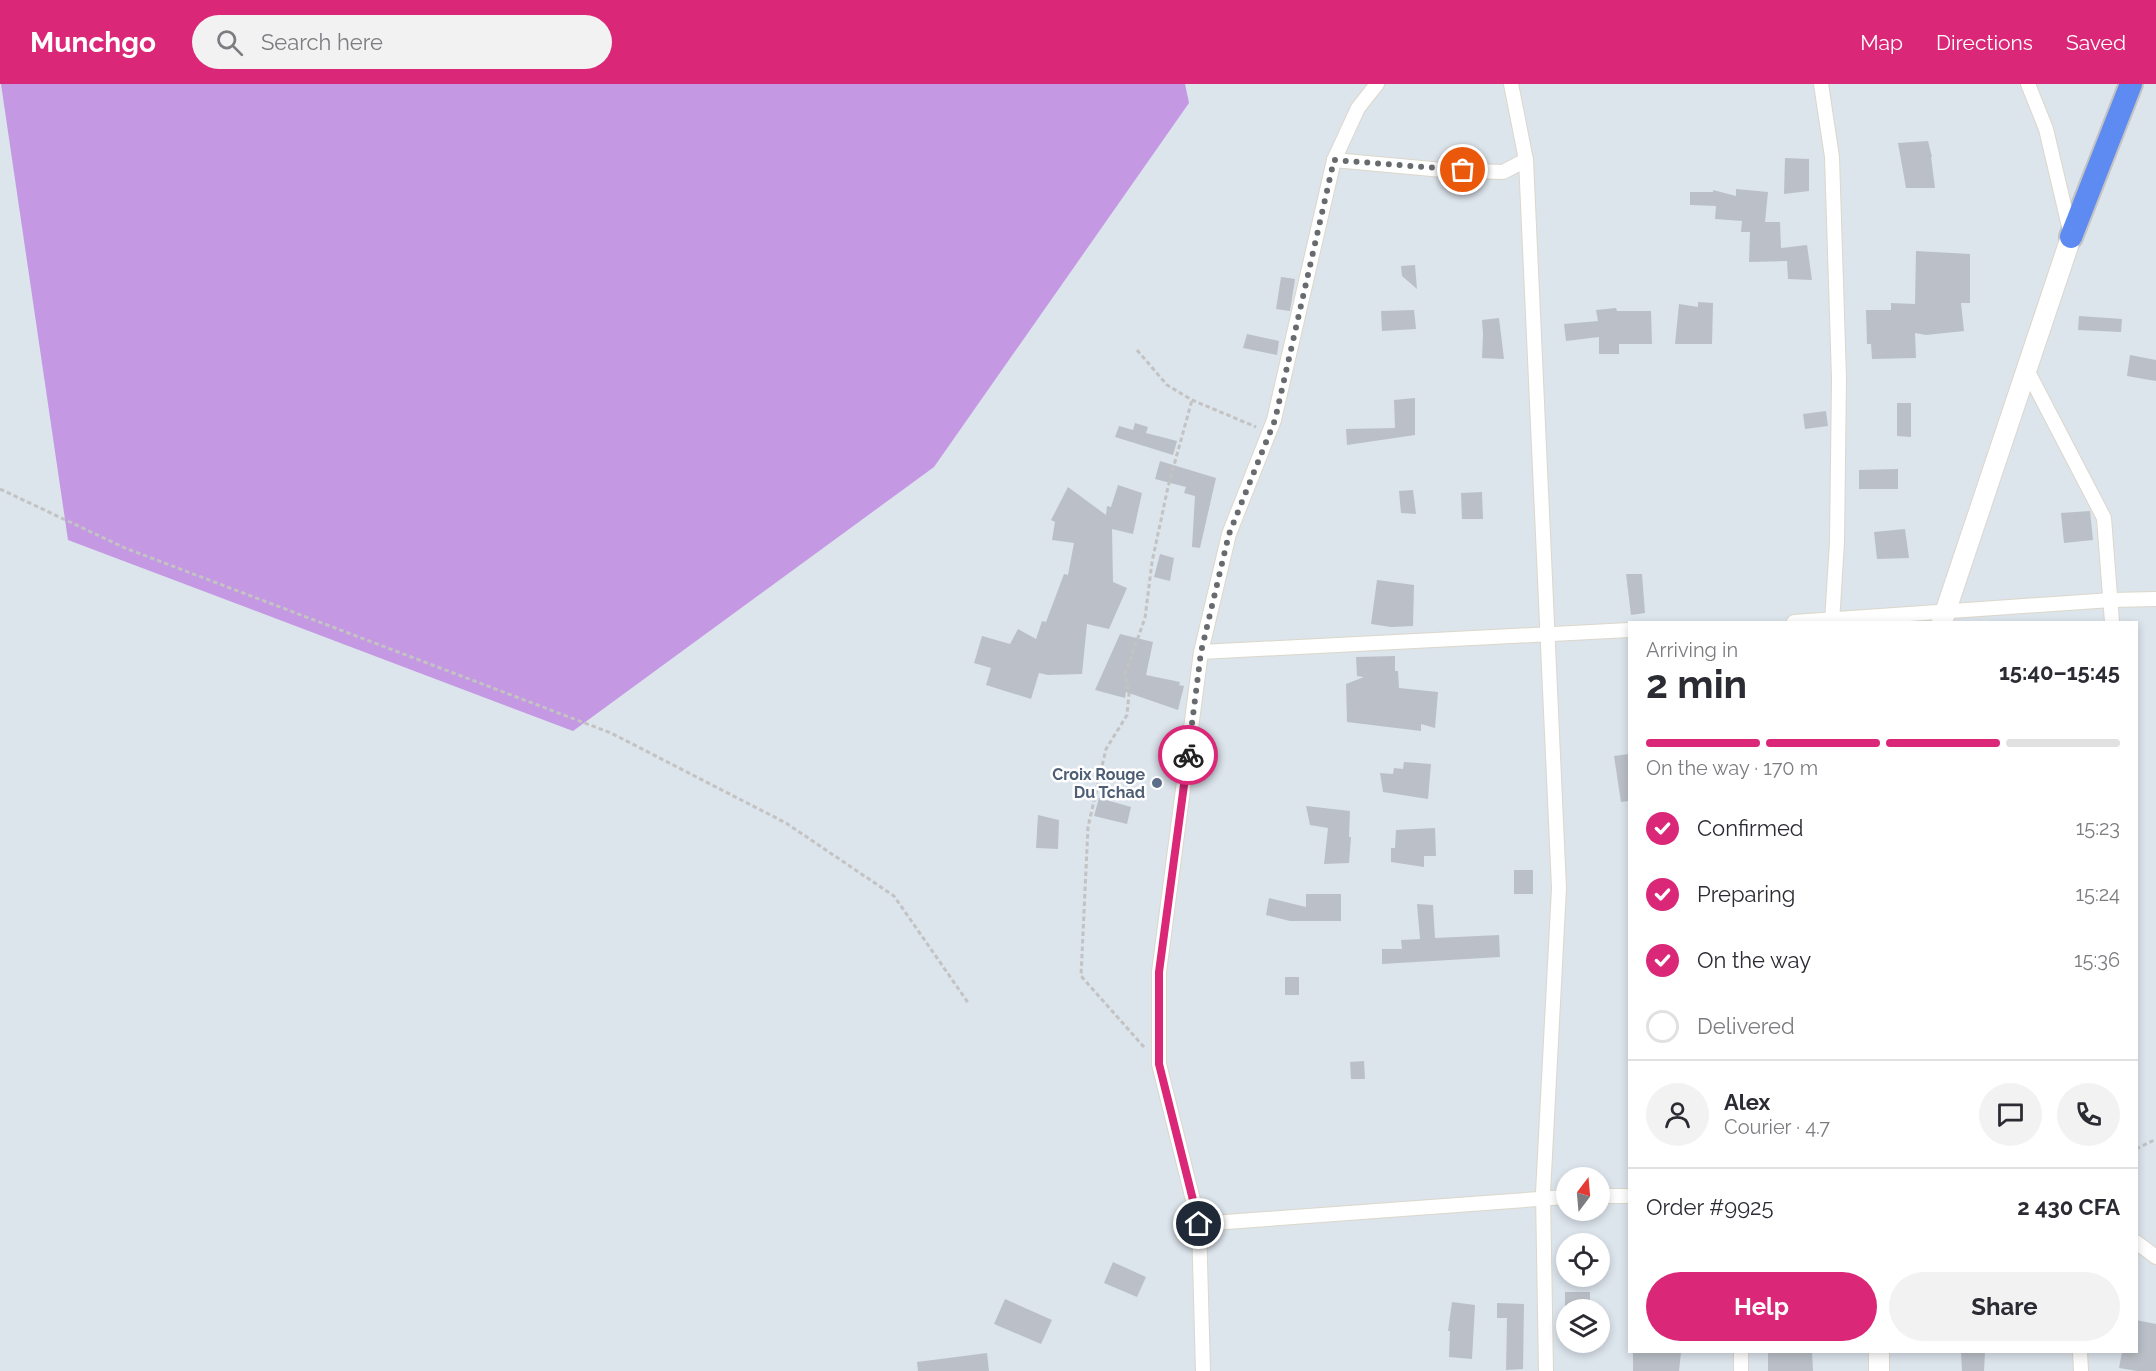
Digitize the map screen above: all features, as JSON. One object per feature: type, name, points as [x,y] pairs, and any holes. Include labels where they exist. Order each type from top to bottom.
[{"type":"main road","points":[[1944,617],[2071,237],[2131,84]]},
{"type":"main road","points":[[1879,1353],[1879,1371]]},
{"type":"street","points":[[1203,1371],[1199,1224],[1159,1064],[1159,972],[1201,652],[1229,534],[1275,420],[1334,160],[1358,108],[1377,84]]},
{"type":"street","points":[[1511,84],[1526,160],[1559,888],[1543,1198],[1546,1371]]},
{"type":"street","points":[[1821,84],[1832,157],[1839,378],[1837,542],[1832,621]]},
{"type":"street","points":[[2028,84],[2046,129],[2071,237]]},
{"type":"street","points":[[1334,160],[1443,170],[1503,172],[1526,160]]},
{"type":"street","points":[[2027,370],[2104,518],[2112,621]]},
{"type":"street","points":[[1854,621],[1944,617],[2111,600],[2156,599]]},
{"type":"street","points":[[1201,652],[1628,630]]},
{"type":"street","points":[[1610,1196],[1628,1196]]},
{"type":"street","points":[[1199,1224],[1556,1197]]},
{"type":"street","points":[[2138,1244],[2156,1257]]},
{"type":"street","points":[[1741,1353],[1741,1371]]},
{"type":"street","points":[[2080,1353],[2081,1371]]},
{"type":"path","points":[[1137,350],[1167,385],[1192,400],[1269,432]]},
{"type":"path","points":[[1159,1064],[1081,975],[1088,827],[1106,749],[1127,715],[1129,694],[1125,674],[1145,618],[1152,562],[1168,487],[1192,400]]},
{"type":"path","points":[[0,489],[125,548],[611,733],[786,823],[894,896],[969,1004]]},
{"type":"path","points":[[2138,1148],[2156,1139]]},
{"type":"shaded area","points":[[1,84],[1185,84],[1189,103],[934,467],[573,731],[68,540]]},
{"type":"building","points":[[1928,141],[1935,188],[1906,188],[1898,143]]},
{"type":"building","points":[[1785,158],[1809,159],[1809,191],[1784,194]]},
{"type":"building","points":[[1736,189],[1768,192],[1765,222],[1780,222],[1781,248],[1807,245],[1812,280],[1788,279],[1787,261],[1749,262],[1750,232],[1741,232],[1742,221],[1715,219],[1716,206],[1690,205],[1690,192],[1713,192],[1713,190],[1736,196]]},
{"type":"building","points":[[1916,251],[1970,254],[1970,303],[1961,303],[1964,331],[1926,335],[1915,333],[1916,358],[1872,359],[1871,344],[1867,344],[1866,310],[1891,310],[1891,303],[1915,304]]},
{"type":"building","points":[[1415,265],[1417,289],[1402,276],[1401,266]]},
{"type":"building","points":[[1281,277],[1295,279],[1290,311],[1276,309]]},
{"type":"building","points":[[1698,302],[1713,303],[1712,344],[1675,344],[1679,304],[1698,307]]},
{"type":"building","points":[[1616,308],[1617,311],[1651,311],[1652,344],[1619,344],[1619,354],[1599,354],[1599,337],[1566,341],[1564,324],[1598,321],[1596,310]]},
{"type":"building","points":[[1414,310],[1416,329],[1382,331],[1381,311]]},
{"type":"building","points":[[2079,316],[2122,319],[2121,332],[2078,330]]},
{"type":"building","points":[[1499,318],[1504,359],[1482,358],[1482,320]]},
{"type":"building","points":[[1247,334],[1279,341],[1277,355],[1243,348]]},
{"type":"building","points":[[2130,355],[2156,360],[2156,381],[2127,376]]},
{"type":"building","points":[[1415,398],[1415,435],[1347,445],[1346,429],[1395,428],[1394,400]]},
{"type":"building","points":[[1897,403],[1911,403],[1911,437],[1897,436]]},
{"type":"building","points":[[1826,411],[1828,426],[1805,429],[1803,414]]},
{"type":"building","points":[[1135,423],[1148,427],[1146,433],[1177,441],[1173,455],[1115,437],[1119,426],[1133,430]]},
{"type":"building","points":[[1160,461],[1216,478],[1200,548],[1192,547],[1195,496],[1184,493],[1186,487],[1155,479]]},
{"type":"building","points":[[1898,469],[1898,489],[1859,489],[1859,470]]},
{"type":"building","points":[[1118,485],[1142,493],[1133,534],[1112,529],[1113,582],[1127,588],[1109,629],[1087,624],[1082,674],[1039,673],[1031,699],[986,685],[991,668],[974,663],[982,636],[1010,644],[1018,629],[1036,639],[1042,621],[1046,622],[1064,574],[1068,575],[1074,543],[1052,540],[1055,522],[1051,520],[1068,487],[1106,515],[1107,506],[1111,507]]},
{"type":"building","points":[[1413,490],[1416,514],[1401,513],[1399,491]]},
{"type":"building","points":[[1482,492],[1483,519],[1462,519],[1461,493]]},
{"type":"building","points":[[2090,511],[2093,540],[2064,543],[2061,513]]},
{"type":"building","points":[[1905,529],[1909,558],[1877,559],[1874,532]]},
{"type":"building","points":[[1160,554],[1174,558],[1170,581],[1154,577]]},
{"type":"building","points":[[1626,574],[1642,574],[1645,613],[1631,615]]},
{"type":"building","points":[[1377,580],[1414,585],[1413,626],[1391,627],[1371,624]]},
{"type":"building","points":[[1120,634],[1153,642],[1146,675],[1180,682],[1179,685],[1184,686],[1178,710],[1126,692],[1125,698],[1095,690]]},
{"type":"building","points":[[1395,656],[1395,671],[1398,671],[1399,688],[1438,692],[1435,728],[1421,724],[1421,731],[1347,722],[1346,684],[1364,677],[1357,676],[1356,657]]},
{"type":"building","points":[[1628,754],[1628,801],[1621,802],[1614,756]]},
{"type":"building","points":[[1404,762],[1431,764],[1428,799],[1383,792],[1380,773],[1393,774],[1394,768],[1403,769]]},
{"type":"building","points":[[1099,798],[1131,807],[1127,824],[1094,816]]},
{"type":"building","points":[[1306,806],[1350,811],[1349,863],[1324,864],[1328,828],[1310,825]]},
{"type":"building","points":[[1038,815],[1059,820],[1058,849],[1036,848]]},
{"type":"building","points":[[1435,828],[1436,856],[1424,856],[1424,867],[1391,862],[1391,848],[1395,848],[1396,830]]},
{"type":"building","points":[[1514,870],[1533,870],[1533,894],[1514,894]]},
{"type":"building","points":[[1306,894],[1341,894],[1341,921],[1290,921],[1266,915],[1269,898],[1306,907]]},
{"type":"building","points":[[1417,904],[1433,905],[1435,938],[1499,935],[1500,957],[1382,964],[1382,949],[1402,949],[1401,940],[1420,939]]},
{"type":"building","points":[[1285,977],[1299,977],[1299,995],[1285,995]]},
{"type":"building","points":[[1364,1061],[1365,1079],[1351,1079],[1350,1062]]},
{"type":"building","points":[[1113,1262],[1146,1277],[1137,1297],[1104,1283]]},
{"type":"building","points":[[1565,1292],[1590,1292],[1590,1299],[1565,1299]]},
{"type":"building","points":[[1005,1299],[1052,1320],[1041,1344],[994,1324]]},
{"type":"building","points":[[1452,1302],[1475,1305],[1472,1359],[1449,1357],[1450,1331],[1448,1331]]},
{"type":"building","points":[[1497,1303],[1524,1304],[1523,1369],[1506,1370],[1507,1318],[1497,1318]]},
{"type":"building","points":[[2138,1320],[2156,1324],[2156,1371],[2119,1368],[2122,1353],[2138,1353]]},
{"type":"building","points":[[987,1353],[989,1371],[918,1371],[917,1362]]},
{"type":"building","points":[[1633,1353],[1681,1353],[1679,1371],[1633,1371]]},
{"type":"building","points":[[1768,1353],[1812,1353],[1813,1371],[1768,1371]]},
{"type":"building","points":[[1961,1353],[1985,1353],[1984,1371],[1962,1371]]},
{"type":"way so far","points":[[1188,755],[1201,652],[1229,534],[1275,420],[1334,160],[1463,170]]},
{"type":"place","name":"Croix Rouge Du Tchad","points":[[1157,783]]},
{"type":"route","points":[[1188,755],[1159,972],[1159,1064],[1199,1224]]}]
